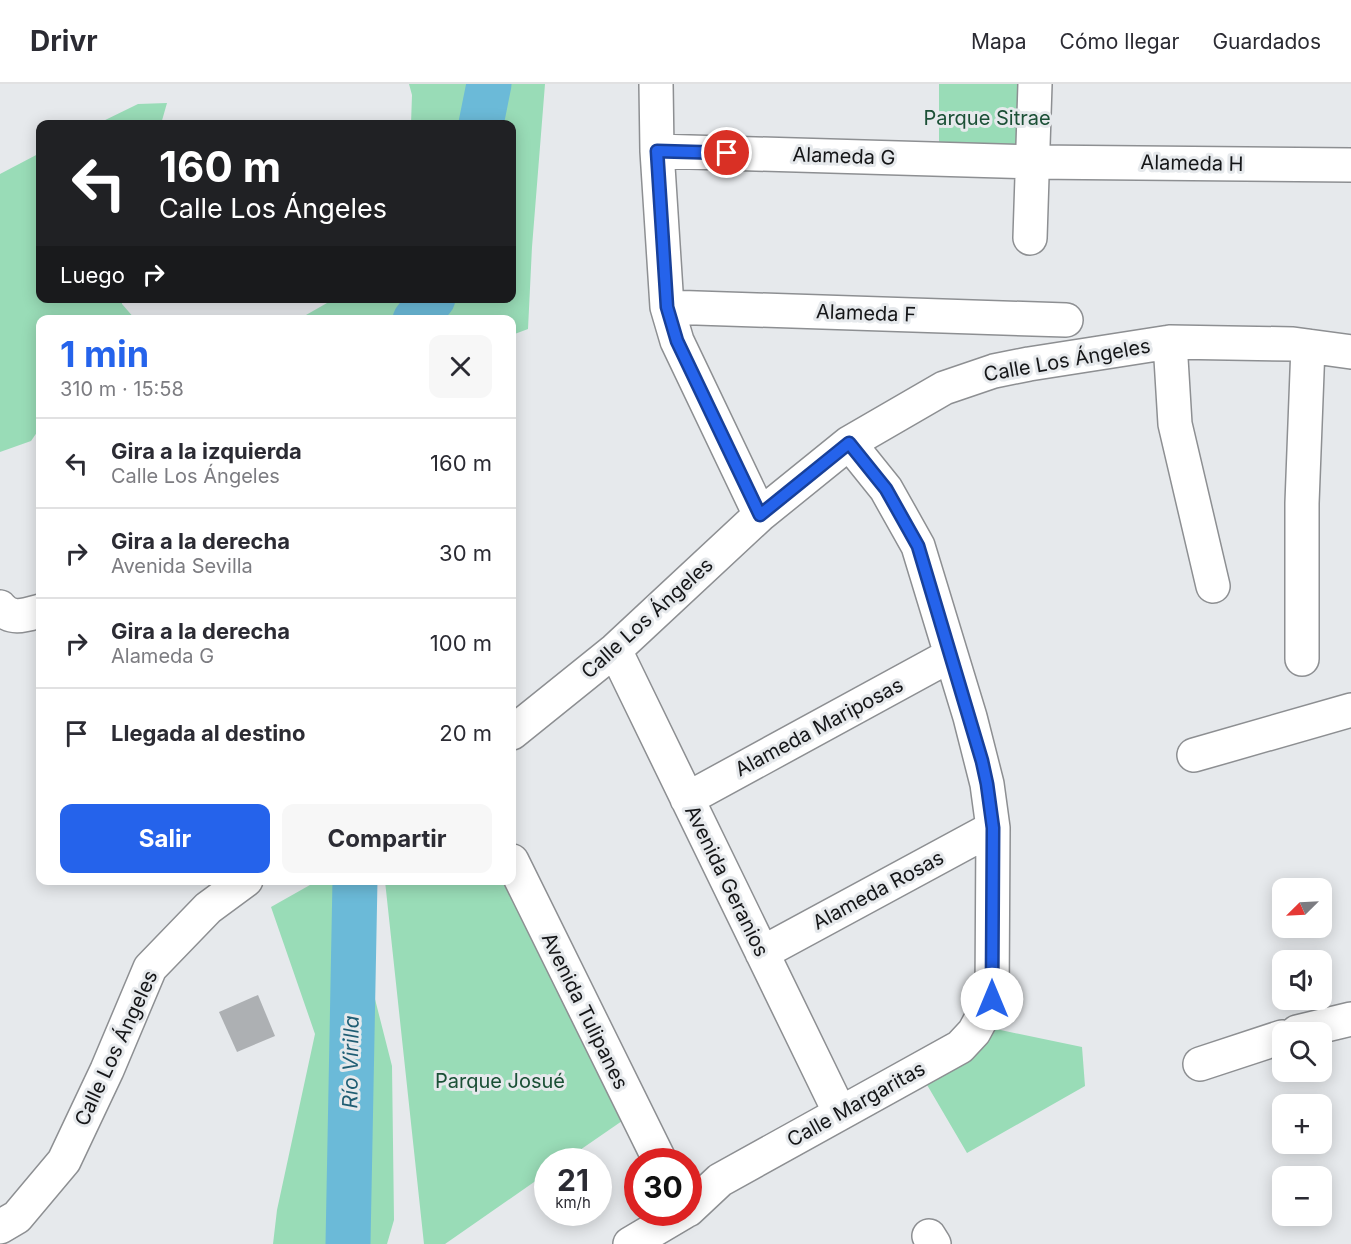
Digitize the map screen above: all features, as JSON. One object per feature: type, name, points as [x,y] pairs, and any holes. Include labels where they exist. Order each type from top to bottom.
[{"type":"street","points":[[656,84],[657,151],[667,307],[677,341],[760,515]]},
{"type":"street","points":[[1030,238],[1035,84]]},
{"type":"street","name":"Alameda G","points":[[657,151],[1032,162]]},
{"type":"street","name":"Alameda H","points":[[1032,162],[1351,165]]},
{"type":"street","name":"Alameda F","points":[[667,307],[1066,320]]},
{"type":"street","points":[[1170,342],[1175,424],[1213,586]]},
{"type":"street","name":"Calle Los Ángeles","points":[[516,730],[615,650],[760,515],[849,443],[944,388],[994,371],[1170,342],[1293,344],[1351,352]]},
{"type":"street","points":[[1302,659],[1302,503],[1308,346]]},
{"type":"street","name":"Calle Margaritas","points":[[704,1181],[840,1113],[960,1047],[974,1032],[992,999],[993,828],[987,784],[918,546],[886,489],[849,443]]},
{"type":"street","points":[[0,607],[4,612],[14,616],[36,612]]},
{"type":"street","name":"Avenida Geranios","points":[[615,650],[840,1113]]},
{"type":"street","name":"Alameda Mariposas","points":[[687,799],[951,655]]},
{"type":"street","points":[[1194,755],[1351,710]]},
{"type":"street","name":"Alameda Rosas","points":[[762,953],[993,828]]},
{"type":"street","name":"Avenida Tulipanes","points":[[516,869],[654,1148]]},
{"type":"street","name":"Calle Los Ángeles","points":[[0,1227],[17,1218],[64,1161],[107,1070],[150,968],[208,908],[239,885]]},
{"type":"street","points":[[1332,1024],[1351,1019]]},
{"type":"street","points":[[1200,1064],[1272,1040]]},
{"type":"street","points":[[630,1244],[660,1226]]},
{"type":"green space","points":[[409,84],[545,84],[528,329],[516,334],[516,315],[306,315],[327,303],[516,303],[516,120],[411,120],[412,95]]},
{"type":"green space","name":"Parque Sitrae","points":[[939,84],[1024,84],[1021,153],[939,151]]},
{"type":"green space","points":[[167,103],[162,120],[105,120],[138,104]]},
{"type":"green space","points":[[36,155],[36,303],[122,303],[132,315],[36,315],[36,434],[31,441],[0,452],[0,174]]},
{"type":"green space","points":[[310,885],[346,885],[392,1066],[394,1220],[387,1244],[273,1244],[277,1210],[315,1034],[271,907]]},
{"type":"green space","name":"Parque Josué","points":[[385,885],[508,885],[622,1121],[583,1148],[534,1148],[534,1182],[445,1244],[424,1244]]},
{"type":"green space","points":[[991,1028],[1082,1047],[1085,1086],[967,1153],[923,1078]]},
{"type":"building","points":[[258,995],[275,1036],[237,1052],[219,1012]]},
{"type":"waterway","name":"Río Virilla","points":[[482,120],[489,84]]},
{"type":"waterway","name":"Río Virilla","points":[[419,315],[429,303]]},
{"type":"waterway","name":"Río Virilla","points":[[348,1244],[355,885]]},
{"type":"route","points":[[727,153],[657,151],[667,307],[677,341],[760,515],[849,443],[886,489],[918,546],[970,717],[987,784],[993,828],[992,999]]}]
